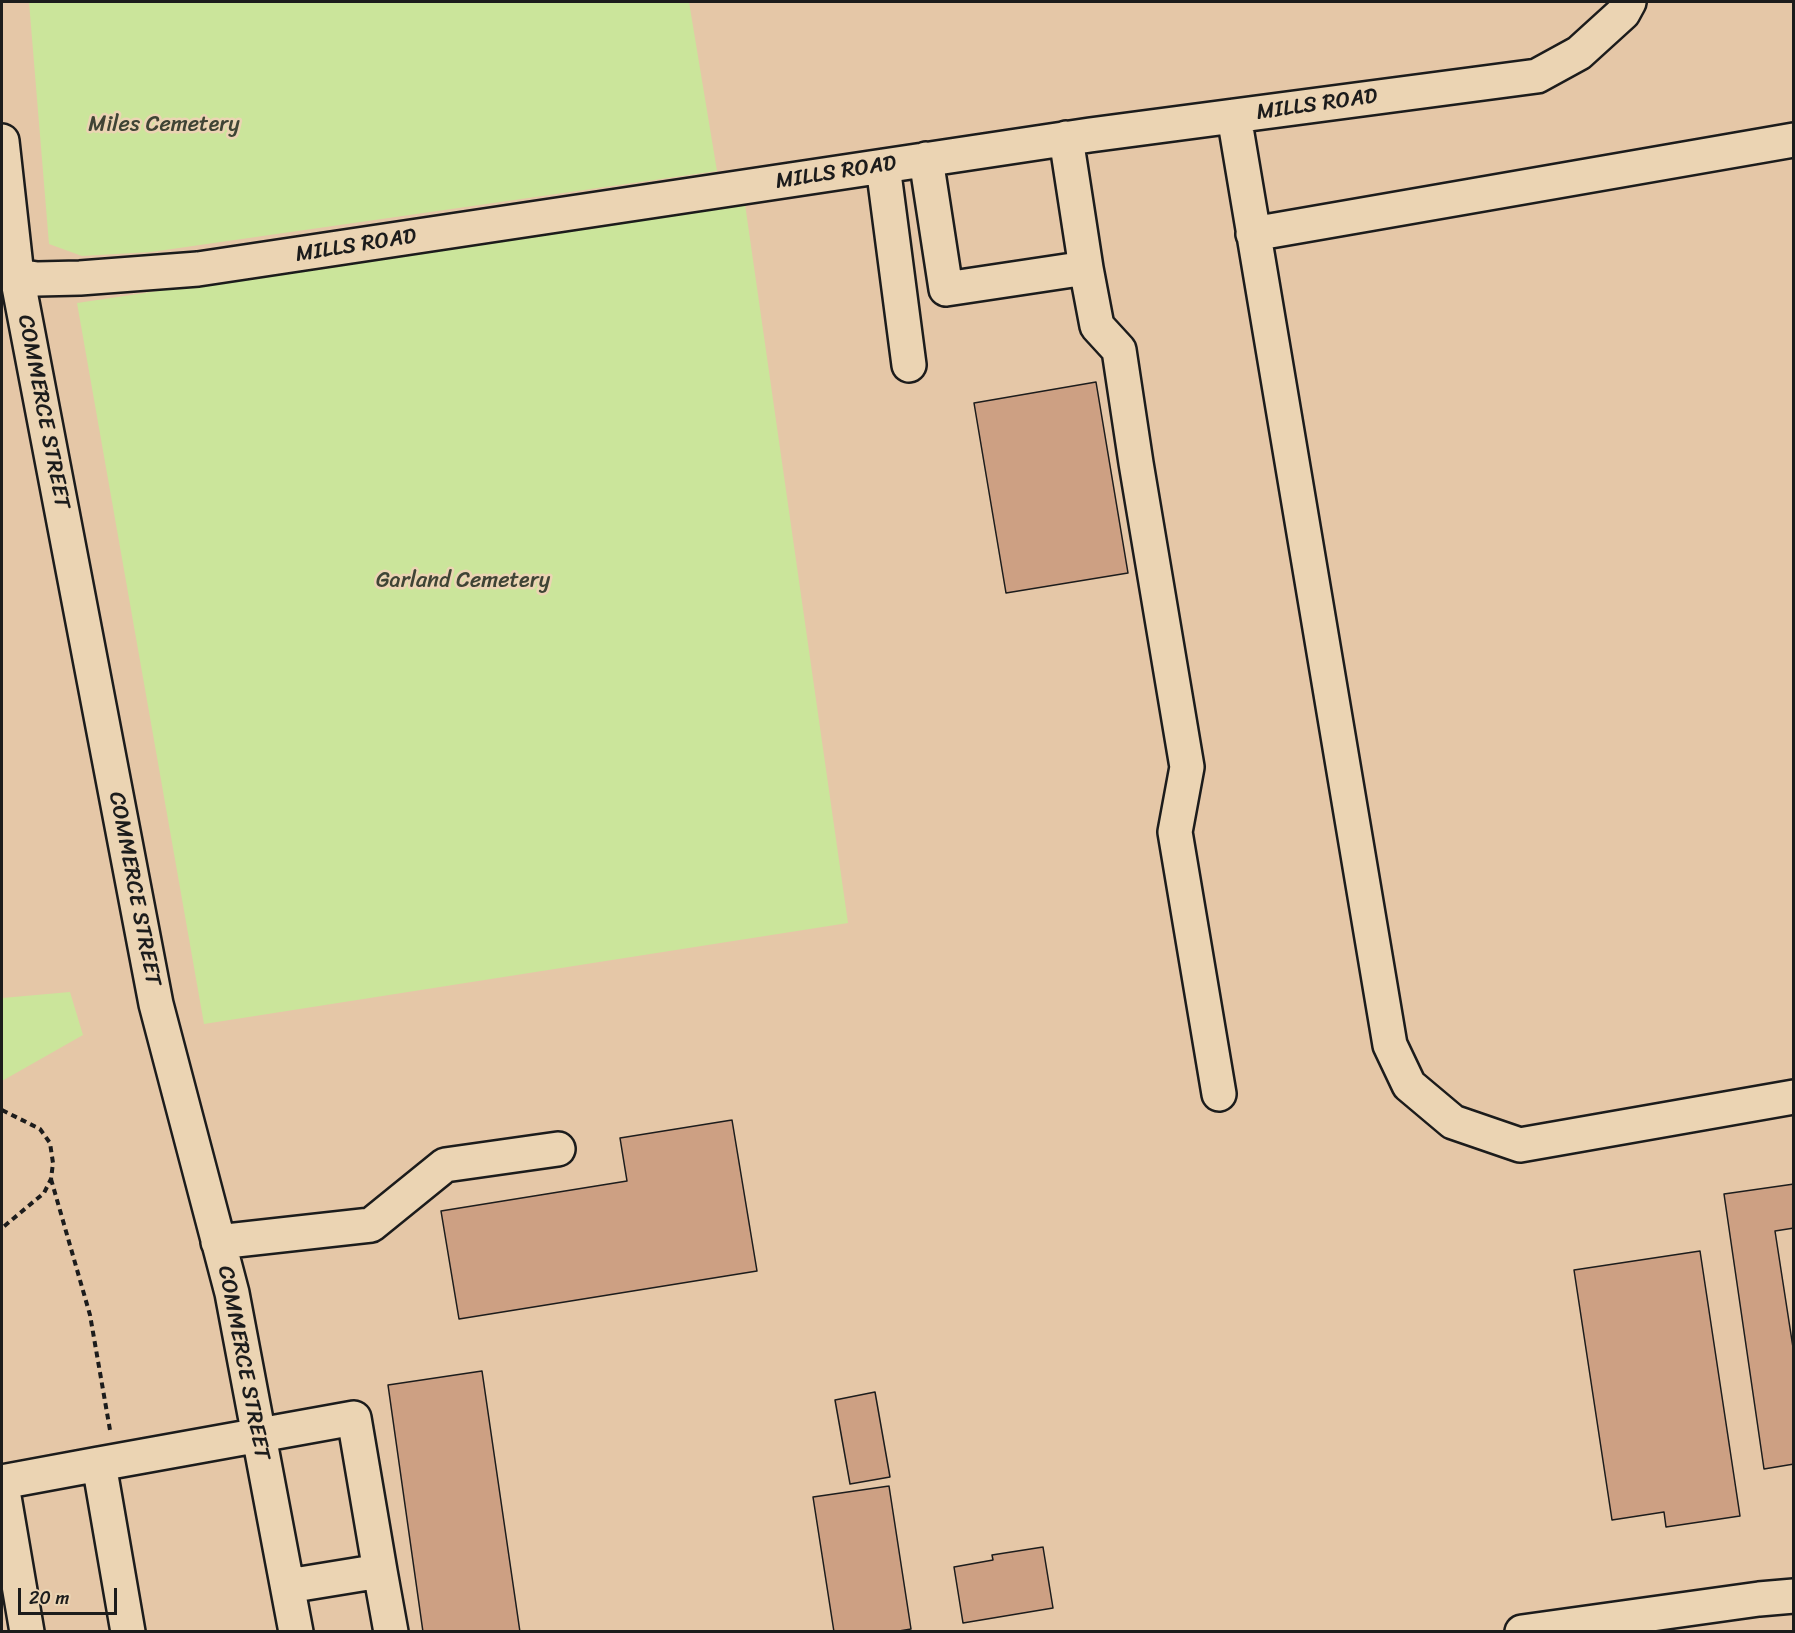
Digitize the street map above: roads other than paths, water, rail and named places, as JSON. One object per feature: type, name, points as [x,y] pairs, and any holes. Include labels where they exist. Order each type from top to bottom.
[{"type":"street","name":"MILLS ROAD","points":[[16,276],[37,279],[80,278],[198,269],[1066,138],[1537,76],[1579,53],[1623,13],[1629,2]]},
{"type":"street","points":[[1234,116],[1390,1045],[1409,1085],[1453,1122],[1520,1145],[1794,1097]]},
{"type":"street","points":[[1066,138],[1097,326],[1119,350],[1187,767],[1175,832],[1219,1094]]},
{"type":"street","points":[[1253,234],[1794,140]]},
{"type":"street","name":"COMMERCE STREET","points":[[2,141],[16,276],[156,1004],[231,1293],[296,1632]]},
{"type":"street","points":[[926,159],[946,290],[1086,268]]},
{"type":"street","points":[[883,166],[909,365]]},
{"type":"street","points":[[218,1242],[371,1225],[445,1165],[558,1149]]},
{"type":"street","points":[[27,1632],[2,1483],[354,1418],[391,1632]]},
{"type":"street","points":[[99,1464],[128,1632]]},
{"type":"street","points":[[288,1586],[380,1571]]},
{"type":"street","points":[[1522,1632],[1794,1596]]},
{"type":"park label","name":"Miles Cemetery","points":[[164,125]]},
{"type":"park label","name":"Garland Cemetery","points":[[463,581]]}]
